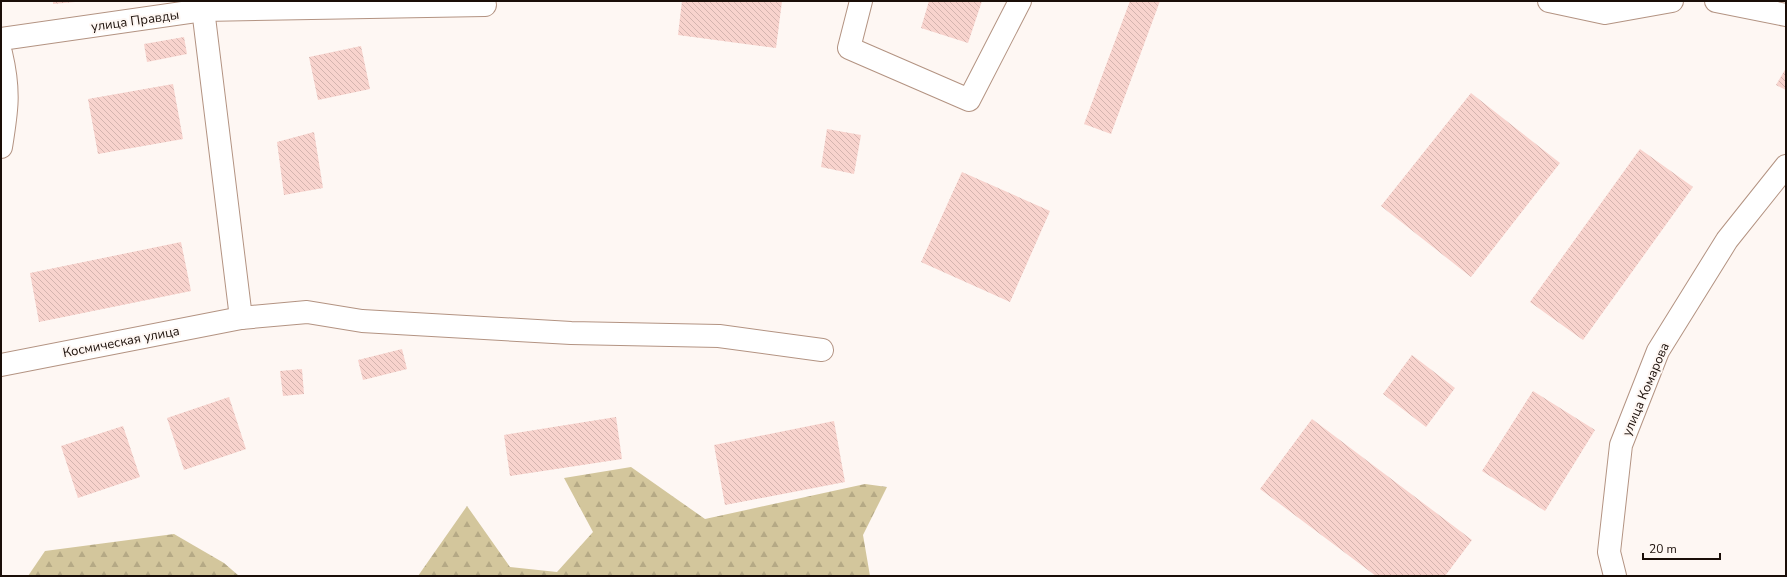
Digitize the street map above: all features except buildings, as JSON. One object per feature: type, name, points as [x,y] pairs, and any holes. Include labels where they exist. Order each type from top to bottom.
[{"type":"street","points":[[861,1],[849,48],[969,100],[1020,1]]},
{"type":"street","points":[[1549,1],[1605,14],[1672,1]]},
{"type":"street","points":[[1716,1],[1786,15]]},
{"type":"street","name":"улица Правды","points":[[1,39],[202,6],[485,5]]},
{"type":"street","points":[[202,6],[241,318]]},
{"type":"street","points":[[1,53],[7,76],[8,104],[1,147]]},
{"type":"street","name":"улица Комарова","points":[[1615,576],[1609,552],[1621,446],[1658,351],[1727,240],[1786,166]]},
{"type":"street","name":"Космическая улица","points":[[1,364],[241,318],[307,312],[362,321],[571,333],[719,336],[822,350]]},
{"type":"green space","points":[[631,467],[705,519],[865,484],[887,487],[863,535],[870,576],[418,576],[467,506],[510,567],[557,572],[593,532],[564,478]]},
{"type":"green space","points":[[174,534],[224,563],[239,576],[28,576],[45,551]]}]
